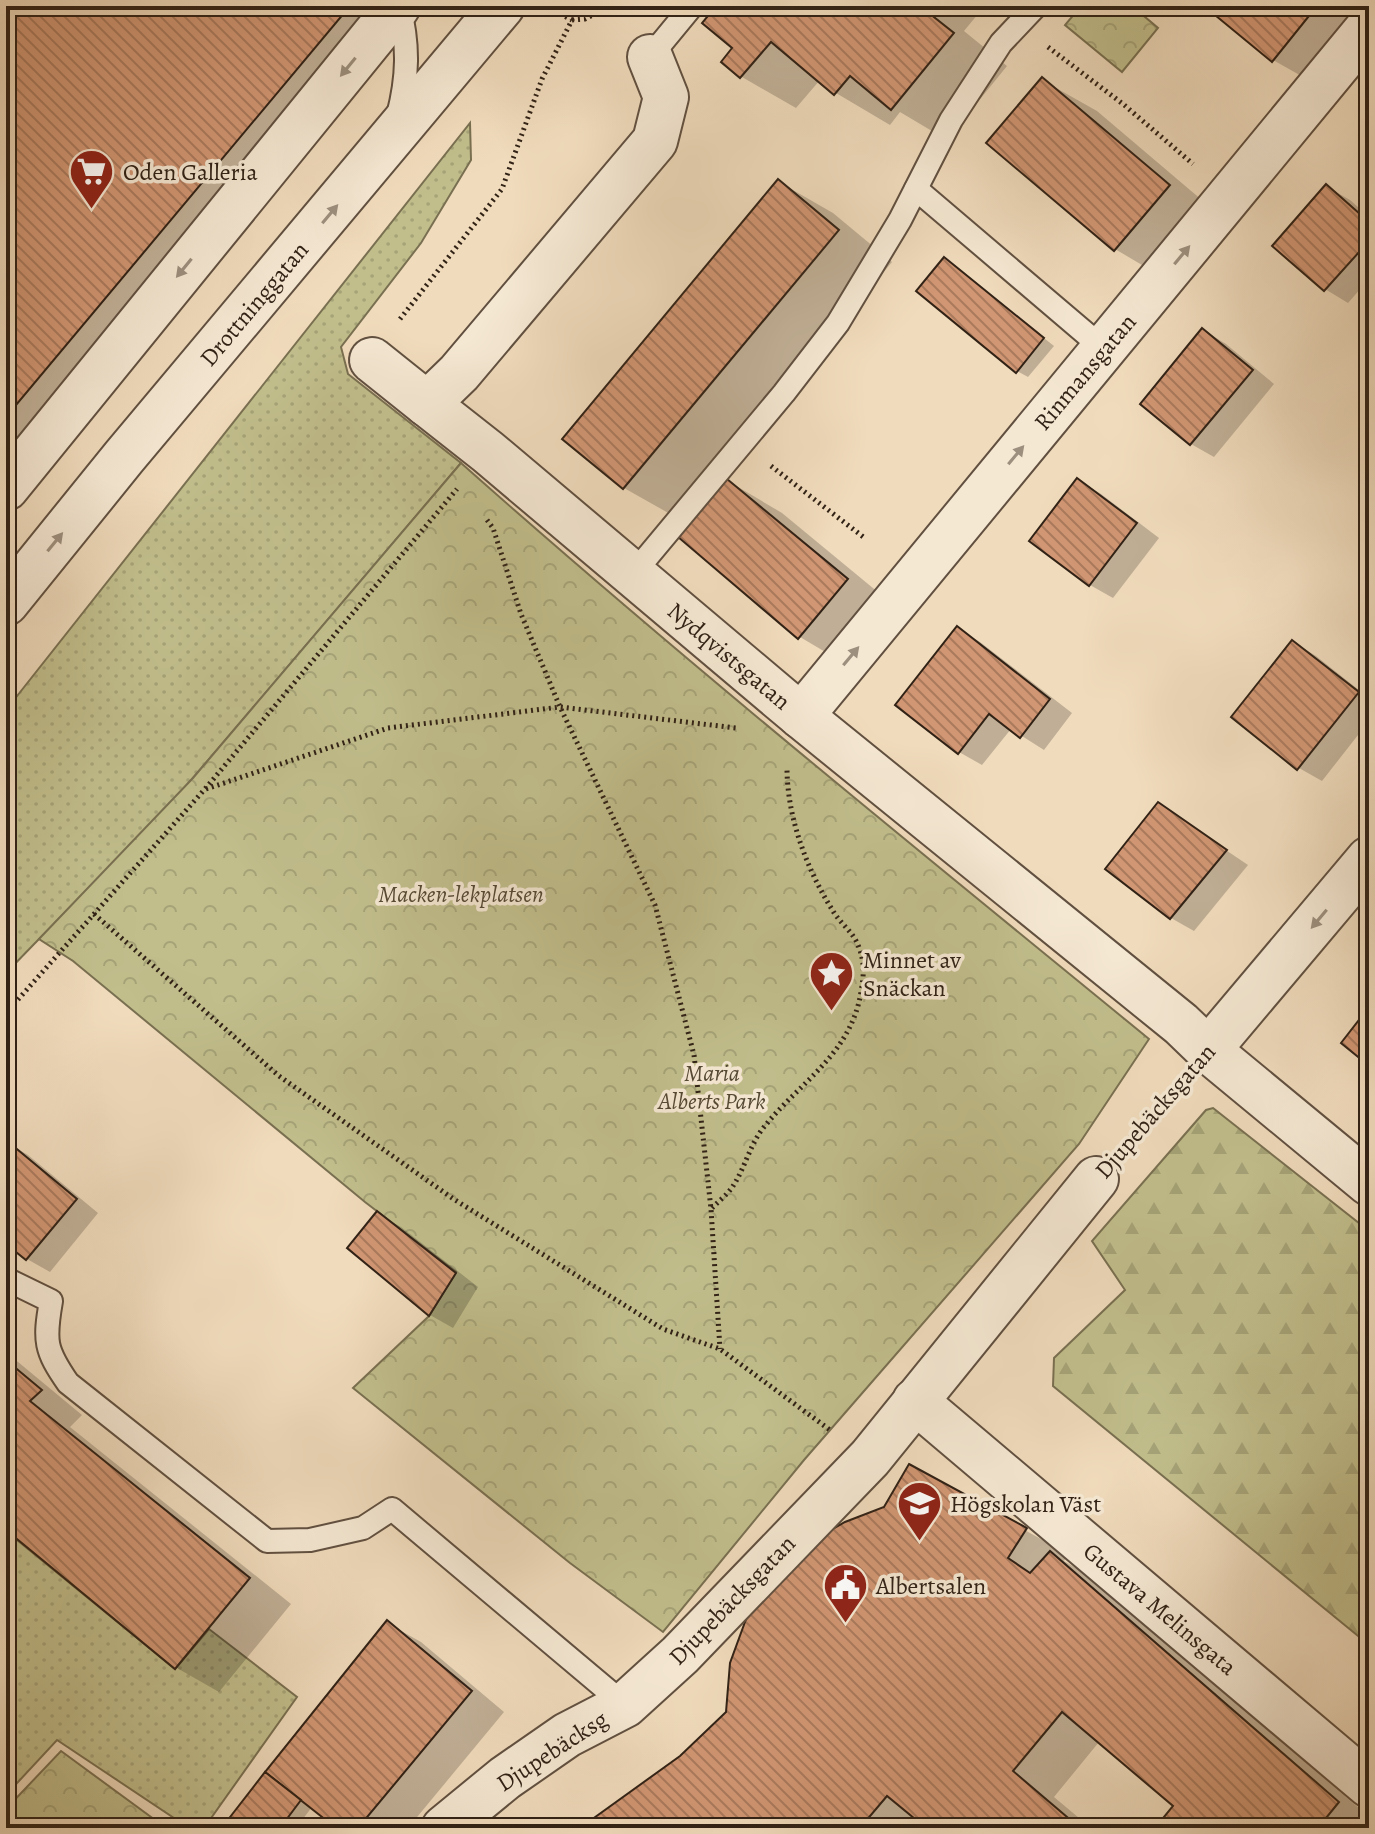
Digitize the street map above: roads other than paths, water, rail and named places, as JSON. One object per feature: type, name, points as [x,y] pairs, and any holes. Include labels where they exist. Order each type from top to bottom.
[{"type":"street","points":[[6,488],[398,6]]},
{"type":"street","name":"Drottninggatan","points":[[6,603],[124,457],[502,6]]},
{"type":"street","name":"Rinmansgatan","points":[[801,716],[1369,27]]},
{"type":"street","points":[[427,404],[459,373],[655,141],[666,97],[650,57]]},
{"type":"street","name":"Nydqvistsgatan","points":[[372,360],[801,716],[1181,1024],[1208,1050],[1369,1183]]},
{"type":"street","name":"Djupebäcksgatan","points":[[1208,1050],[1369,859]]},
{"type":"street","name":"Djupebäcksgatan","points":[[625,1705],[680,1655],[870,1458],[1096,1179]]},
{"type":"street","name":"Gustava Melinsgata","points":[[915,1401],[1369,1785]]},
{"type":"street","name":"Djupebäcksg","points":[[444,1828],[505,1778],[567,1735],[625,1705]]},
{"type":"lane","points":[[392,140],[405,91],[408,61],[406,33],[398,6]]},
{"type":"lane","points":[[650,57],[692,6]]},
{"type":"lane","points":[[633,574],[838,323],[900,220],[951,120],[1001,43],[1036,6]]},
{"type":"lane","points":[[916,189],[1104,349]]},
{"type":"lane","points":[[6,1279],[51,1301],[45,1334],[52,1360],[68,1383],[267,1541],[310,1540],[363,1528],[392,1509],[625,1705]]},
{"type":"place","name":"Oden Galleria","points":[[92,211]]},
{"type":"place","name":"Minnet av Snäckan","points":[[832,1013]]},
{"type":"place","name":"Högskolan Väst","points":[[919,1543]]},
{"type":"place","name":"Albertsalen","points":[[845,1625]]},
{"type":"park label","name":"Macken-lekplatsen","points":[[461,894]]},
{"type":"park label","name":"Maria Alberts Park","points":[[712,1087]]}]
